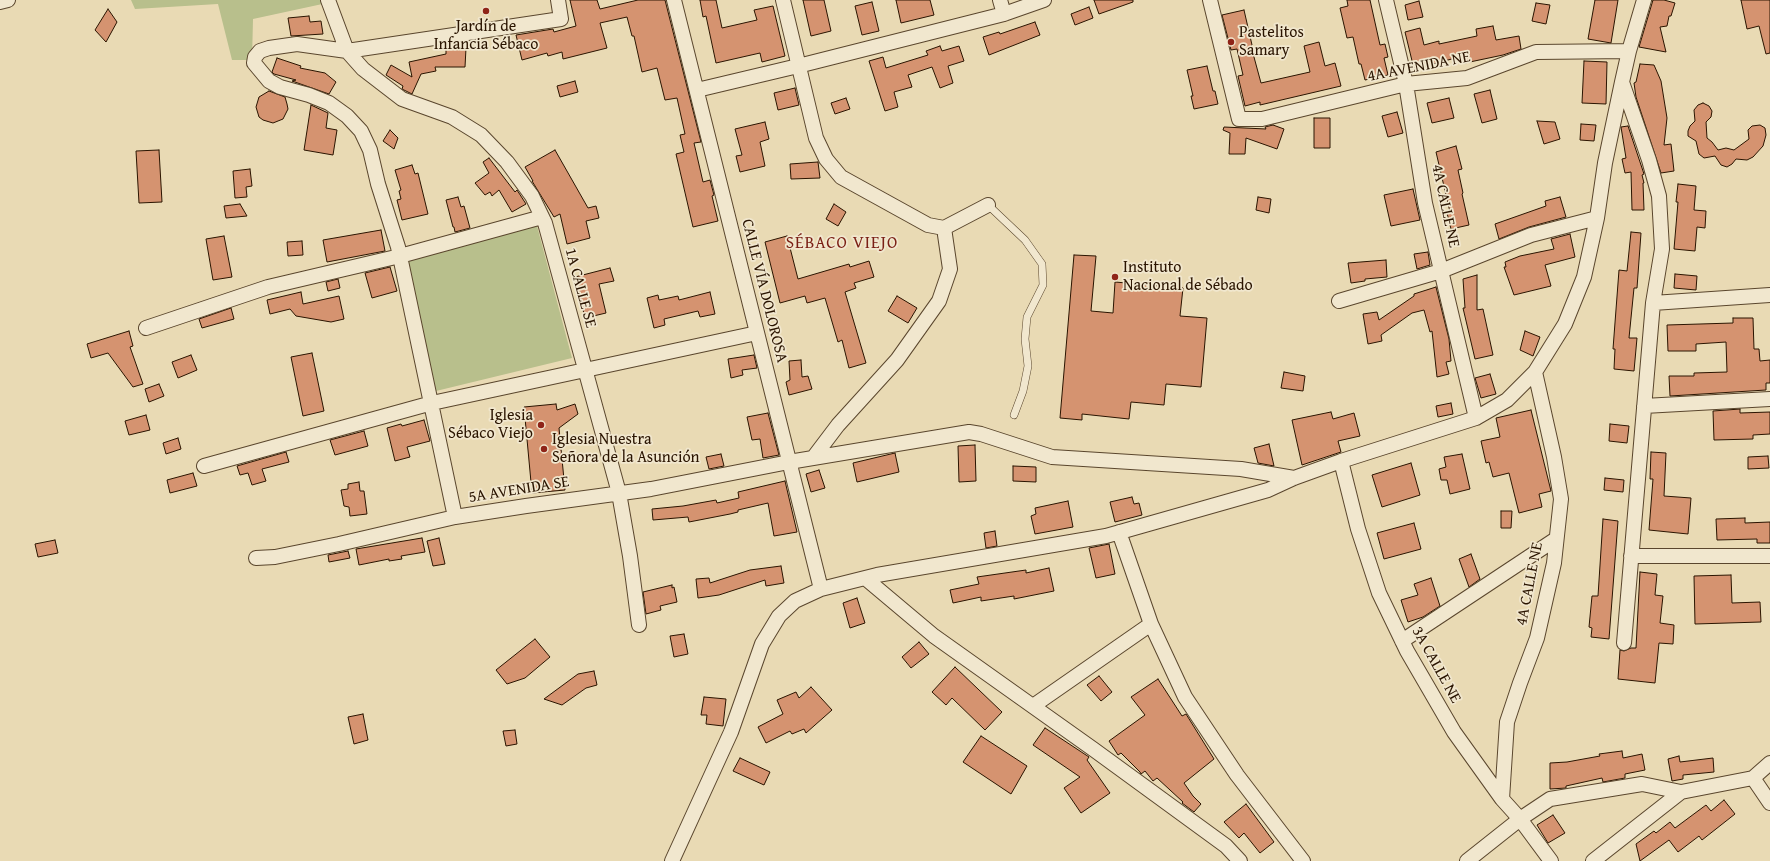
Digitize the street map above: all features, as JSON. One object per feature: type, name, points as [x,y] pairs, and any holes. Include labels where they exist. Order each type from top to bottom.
[{"type":"street","points":[[0,2],[8,0]]},
{"type":"street","points":[[328,0],[347,51]]},
{"type":"street","points":[[455,517],[400,256],[370,150],[361,131],[347,116],[329,103],[309,95],[280,87],[269,81],[254,63],[255,57],[260,51],[297,44],[347,51],[561,19],[558,0]]},
{"type":"street","name":"CALLE VÍA DOLOROSA","points":[[674,0],[821,589]]},
{"type":"street","points":[[783,0],[816,138],[826,159],[841,177],[928,225],[944,228],[988,204]]},
{"type":"street","points":[[1000,0],[1004,14]]},
{"type":"street","points":[[697,90],[1004,14],[1044,0]]},
{"type":"street","name":"4A AVENIDA NE","points":[[1210,0],[1239,119],[1262,119],[1406,84],[1467,78],[1536,52],[1629,51]]},
{"type":"street","name":"4A CALLE NE","points":[[1386,0],[1406,84],[1425,203],[1476,418]]},
{"type":"street","points":[[672,861],[731,732],[762,644],[779,616],[795,602],[821,589],[865,578],[1119,532],[1268,490],[1294,478],[1341,461],[1476,418],[1507,400],[1535,372],[1565,324],[1584,277],[1597,218],[1605,163],[1622,82],[1629,51],[1644,0]]},
{"type":"street","name":"1A CALLE SE","points":[[347,51],[363,69],[402,99],[452,117],[481,135],[507,162],[532,196],[545,223],[618,493],[630,556],[639,625]]},
{"type":"street","points":[[1622,82],[1649,160],[1659,196],[1662,249],[1653,303],[1624,643]]},
{"type":"street","points":[[146,328],[268,287],[400,256],[542,218]]},
{"type":"street","points":[[1339,301],[1441,271],[1531,235],[1597,218]]},
{"type":"street","points":[[813,458],[838,426],[897,360],[939,301],[950,269],[944,228]]},
{"type":"street","points":[[1653,303],[1770,295]]},
{"type":"street","points":[[204,466],[432,403],[757,332]]},
{"type":"street","name":"4A CALLE NE","points":[[1502,799],[1507,722],[1537,638],[1554,563],[1561,499],[1554,457],[1535,372]]},
{"type":"street","points":[[1644,406],[1770,399]]},
{"type":"street","name":"5A AVENIDA SE","points":[[256,558],[275,557],[332,546],[455,517],[651,489],[789,462],[969,432],[981,434],[1052,457],[1241,469],[1294,478]]},
{"type":"street","name":"3A CALLE NE","points":[[1341,461],[1358,529],[1379,593],[1402,640],[1454,732],[1502,799],[1520,819],[1551,861]]},
{"type":"street","points":[[1119,532],[1151,624],[1185,697],[1237,775],[1303,861]]},
{"type":"street","points":[[1402,640],[1556,540]]},
{"type":"street","points":[[1631,556],[1770,556]]},
{"type":"street","points":[[865,578],[934,636],[1226,846],[1240,861]]},
{"type":"street","points":[[1033,706],[1151,624]]},
{"type":"street","points":[[1466,861],[1520,819],[1550,799],[1642,784],[1681,792],[1753,778],[1770,763]]},
{"type":"street","points":[[1753,778],[1770,803]]},
{"type":"street","points":[[1592,861],[1681,792]]},
{"type":"lane","points":[[988,204],[1025,240],[1042,264],[1042,284],[1027,317],[1025,339],[1028,366],[1023,391],[1014,415]]},
{"type":"green space","points":[[131,0],[326,0],[327,3],[253,19],[252,60],[232,60],[218,4],[135,9]]},
{"type":"green space","points":[[537,226],[572,358],[436,391],[407,260]]},
{"type":"building","points":[[570,0],[597,0],[600,9],[638,0],[665,0],[701,142],[694,143],[703,182],[710,180],[718,221],[693,227],[676,154],[684,152],[680,135],[685,134],[677,98],[665,100],[657,68],[642,72],[634,36],[632,36],[627,17],[600,23],[607,48],[563,59],[562,52],[548,56],[547,53],[522,60],[516,35],[553,29],[554,32],[576,26]]},
{"type":"building","points":[[700,0],[716,0],[722,28],[757,20],[754,10],[773,6],[785,56],[762,62],[760,53],[716,63],[706,16],[703,17]]},
{"type":"building","points":[[803,0],[824,0],[831,31],[811,36]]},
{"type":"building","points":[[896,0],[930,0],[934,15],[901,23]]},
{"type":"building","points":[[1094,0],[1133,0],[1133,2],[1099,14]]},
{"type":"building","points":[[1347,0],[1370,0],[1380,45],[1385,44],[1388,57],[1384,58],[1388,75],[1365,80],[1361,64],[1359,64],[1353,37],[1347,38],[1340,8],[1348,6]]},
{"type":"building","points":[[1595,0],[1618,0],[1611,43],[1588,39]]},
{"type":"building","points":[[1653,0],[1664,0],[1675,3],[1671,16],[1669,16],[1667,26],[1660,27],[1666,52],[1639,47]]},
{"type":"building","points":[[1741,0],[1770,0],[1770,53],[1766,54],[1759,26],[1747,29]]},
{"type":"building","points":[[1419,1],[1423,17],[1408,20],[1405,5]]},
{"type":"building","points":[[872,2],[879,31],[862,35],[855,6]]},
{"type":"building","points":[[1536,3],[1550,5],[1546,24],[1532,21]]},
{"type":"building","points":[[1089,7],[1093,18],[1075,25],[1071,14]]},
{"type":"building","points":[[108,9],[117,22],[106,42],[95,30]]},
{"type":"building","points":[[1244,10],[1251,46],[1261,83],[1310,72],[1304,46],[1319,42],[1325,66],[1335,63],[1341,86],[1260,105],[1260,102],[1245,106],[1238,76],[1243,75],[1237,49],[1231,50],[1222,15]]},
{"type":"building","points":[[309,16],[310,22],[321,21],[323,34],[291,36],[288,18]]},
{"type":"building","points":[[1035,22],[1040,35],[989,55],[983,37],[999,32],[1000,34]]},
{"type":"building","points":[[1493,26],[1496,40],[1519,36],[1521,49],[1503,55],[1465,63],[1463,56],[1414,69],[1405,32],[1420,28],[1424,45],[1439,41],[1439,44],[1477,36],[1476,29]]},
{"type":"building","points":[[940,46],[942,51],[959,46],[964,61],[948,66],[953,83],[940,88],[932,67],[908,75],[912,87],[894,92],[898,107],[885,111],[869,61],[883,57],[886,68],[928,55],[926,51]]},
{"type":"building","points":[[446,48],[466,48],[465,67],[435,67],[436,71],[421,74],[412,94],[402,89],[403,86],[386,75],[391,65],[412,77],[409,62],[446,54]]},
{"type":"building","points":[[277,58],[301,66],[300,68],[325,73],[336,82],[329,94],[292,81],[296,80],[274,74],[272,72]]},
{"type":"building","points":[[1584,61],[1607,62],[1606,104],[1582,103]]},
{"type":"building","points":[[1640,64],[1654,65],[1661,81],[1667,118],[1664,145],[1671,144],[1674,171],[1661,173],[1636,97],[1634,83],[1636,82]]},
{"type":"building","points":[[1207,66],[1218,104],[1194,109],[1191,96],[1193,96],[1187,70]]},
{"type":"building","points":[[575,81],[578,92],[560,97],[557,86]]},
{"type":"building","points":[[795,88],[799,105],[778,110],[774,93]]},
{"type":"building","points":[[1490,90],[1497,119],[1482,123],[1474,94]]},
{"type":"building","points":[[269,91],[285,97],[288,109],[283,119],[273,123],[259,117],[256,107],[259,97]]},
{"type":"building","points":[[846,98],[850,109],[835,114],[831,103]]},
{"type":"building","points":[[1449,98],[1454,118],[1432,123],[1427,103]]},
{"type":"building","points":[[1703,103],[1709,106],[1712,111],[1711,117],[1706,122],[1707,138],[1718,150],[1726,148],[1734,150],[1749,139],[1748,130],[1752,126],[1760,125],[1765,128],[1766,135],[1763,146],[1753,157],[1747,160],[1736,159],[1727,167],[1721,165],[1715,156],[1704,158],[1699,154],[1696,141],[1688,136],[1690,126],[1695,121],[1694,110],[1698,105]]},
{"type":"building","points":[[311,105],[328,113],[326,128],[337,130],[333,155],[304,150]]},
{"type":"building","points":[[1397,112],[1403,133],[1388,137],[1382,116]]},
{"type":"building","points":[[1314,118],[1330,118],[1330,148],[1314,148]]},
{"type":"building","points":[[1537,121],[1555,122],[1560,139],[1544,144]]},
{"type":"building","points":[[765,122],[769,139],[760,142],[765,166],[740,172],[736,156],[742,155],[735,129]]},
{"type":"building","points":[[1581,124],[1596,125],[1594,141],[1580,140]]},
{"type":"building","points":[[1273,125],[1284,129],[1277,149],[1246,138],[1245,154],[1229,154],[1230,133],[1223,130],[1224,127],[1266,129],[1265,127]]},
{"type":"building","points":[[1628,126],[1644,174],[1642,175],[1644,183],[1644,210],[1632,210],[1631,172],[1625,173],[1622,159],[1626,158],[1621,127]]},
{"type":"building","points":[[390,130],[398,138],[394,149],[383,141]]},
{"type":"building","points":[[1456,146],[1462,169],[1458,170],[1469,225],[1451,229],[1447,213],[1450,212],[1436,152]]},
{"type":"building","points":[[159,150],[162,202],[139,203],[136,151]]},
{"type":"building","points":[[555,150],[588,208],[596,206],[599,218],[586,221],[590,238],[567,244],[560,214],[554,217],[525,167]]},
{"type":"building","points":[[489,158],[515,192],[517,190],[526,204],[512,212],[499,190],[492,196],[490,192],[485,195],[475,183],[489,173],[483,162]]},
{"type":"building","points":[[818,162],[820,178],[791,179],[790,164]]},
{"type":"building","points":[[412,165],[415,174],[418,173],[428,214],[402,220],[397,200],[401,199],[399,191],[401,190],[395,170]]},
{"type":"building","points":[[250,169],[252,186],[246,187],[247,197],[235,198],[233,171]]},
{"type":"building","points":[[1678,184],[1696,186],[1694,210],[1706,211],[1705,228],[1697,227],[1695,251],[1674,249]]},
{"type":"building","points":[[1413,189],[1420,220],[1391,226],[1384,195]]},
{"type":"building","points":[[458,197],[461,207],[464,206],[470,228],[455,232],[446,200]]},
{"type":"building","points":[[1258,197],[1271,199],[1269,213],[1256,210]]},
{"type":"building","points":[[1560,197],[1566,217],[1529,227],[1499,239],[1495,224],[1546,206],[1545,201]]},
{"type":"building","points":[[240,204],[247,216],[226,218],[224,206]]},
{"type":"building","points":[[834,204],[846,212],[838,226],[826,219]]},
{"type":"building","points":[[381,230],[385,251],[327,262],[323,240]]},
{"type":"building","points":[[1631,232],[1641,233],[1637,288],[1634,288],[1629,338],[1637,338],[1634,371],[1614,369],[1615,349],[1613,349],[1619,270],[1627,271]]},
{"type":"building","points":[[1570,234],[1575,257],[1545,265],[1551,286],[1514,295],[1504,267],[1506,267],[1505,262],[1520,256],[1554,249],[1551,239]]},
{"type":"building","points":[[224,236],[232,277],[213,280],[206,239]]},
{"type":"building","points":[[787,236],[798,279],[849,264],[850,267],[869,261],[874,277],[854,283],[856,288],[845,292],[866,363],[849,368],[842,340],[838,342],[825,298],[807,303],[805,296],[780,303],[765,242]]},
{"type":"building","points":[[302,241],[303,255],[288,256],[287,242]]},
{"type":"building","points":[[1428,252],[1430,265],[1417,269],[1414,254]]},
{"type":"building","points":[[1074,255],[1096,256],[1091,311],[1113,313],[1115,282],[1183,288],[1180,316],[1207,318],[1201,387],[1166,384],[1164,405],[1131,402],[1129,419],[1082,414],[1082,420],[1060,418]]},
{"type":"building","points":[[1386,260],[1387,277],[1365,279],[1365,281],[1351,283],[1348,263]]},
{"type":"building","points":[[390,267],[397,291],[372,298],[365,273]]},
{"type":"building","points":[[610,268],[614,281],[599,284],[606,313],[585,318],[575,277]]},
{"type":"building","points":[[1675,274],[1697,276],[1696,290],[1674,288]]},
{"type":"building","points":[[1477,275],[1477,310],[1483,309],[1493,355],[1475,359],[1463,308],[1465,308],[1463,279]]},
{"type":"building","points":[[338,279],[340,288],[328,291],[326,282]]},
{"type":"building","points":[[1436,287],[1449,339],[1451,361],[1446,362],[1449,374],[1437,377],[1432,331],[1430,332],[1424,310],[1412,313],[1381,335],[1382,341],[1368,344],[1363,314],[1377,312],[1379,320],[1414,296],[1414,294]]},
{"type":"building","points":[[301,292],[303,304],[339,296],[344,319],[331,322],[296,316],[290,309],[270,314],[267,300]]},
{"type":"building","points":[[710,292],[715,314],[700,317],[698,311],[664,319],[665,325],[654,328],[647,298],[658,295],[659,300],[678,296],[679,300]]},
{"type":"building","points":[[897,296],[917,308],[908,323],[888,311]]},
{"type":"building","points":[[231,308],[234,319],[202,328],[199,319]]},
{"type":"building","points":[[1733,318],[1753,318],[1754,349],[1759,349],[1760,361],[1770,360],[1770,383],[1766,383],[1766,390],[1670,396],[1669,376],[1694,376],[1694,373],[1727,372],[1726,342],[1696,344],[1696,351],[1668,351],[1667,325],[1733,323]]},
{"type":"building","points":[[129,331],[133,346],[130,347],[143,384],[133,387],[108,353],[91,358],[87,344]]},
{"type":"building","points":[[1525,331],[1540,337],[1533,356],[1520,350]]},
{"type":"building","points":[[312,353],[324,411],[303,416],[291,357]]},
{"type":"building","points":[[191,355],[197,370],[178,378],[172,362]]},
{"type":"building","points":[[754,355],[757,368],[742,370],[743,375],[731,378],[728,359]]},
{"type":"building","points":[[801,360],[802,377],[808,376],[812,389],[789,395],[786,382],[790,380],[789,361]]},
{"type":"building","points":[[1284,372],[1305,376],[1303,391],[1281,388]]},
{"type":"building","points":[[1490,374],[1496,394],[1481,398],[1475,378]]},
{"type":"building","points":[[159,384],[164,396],[149,402],[145,389]]},
{"type":"building","points":[[1451,403],[1453,414],[1438,417],[1436,406]]},
{"type":"building","name":"Iglesia Nuestra Señora de la Asunción","points":[[556,404],[557,410],[575,404],[578,414],[559,428],[565,490],[532,493],[524,407]]},
{"type":"building","points":[[1740,409],[1740,413],[1770,412],[1770,434],[1753,435],[1753,439],[1714,440],[1713,411]]},
{"type":"building","points":[[1531,410],[1551,491],[1539,494],[1542,507],[1519,513],[1509,473],[1493,477],[1489,462],[1486,463],[1481,441],[1500,437],[1496,418]]},
{"type":"building","points":[[1331,412],[1333,419],[1354,413],[1360,436],[1338,441],[1341,452],[1302,465],[1292,420]]},
{"type":"building","points":[[768,413],[779,455],[763,458],[760,439],[752,440],[747,417]]},
{"type":"building","points":[[146,415],[150,430],[129,435],[125,421]]},
{"type":"building","points":[[424,420],[430,441],[407,447],[410,457],[395,461],[387,428],[401,424],[402,426]]},
{"type":"building","points":[[1610,424],[1629,426],[1627,443],[1609,441]]},
{"type":"building","points":[[364,431],[368,446],[335,455],[330,440]]},
{"type":"building","points":[[178,438],[181,449],[166,454],[163,443]]},
{"type":"building","points":[[1269,444],[1274,466],[1258,463],[1254,448]]},
{"type":"building","points":[[975,445],[976,481],[959,482],[958,446]]},
{"type":"building","points":[[286,452],[289,462],[262,469],[266,481],[252,485],[248,473],[240,475],[237,466]]},
{"type":"building","points":[[1651,452],[1666,453],[1664,496],[1691,498],[1688,534],[1649,530],[1653,479],[1650,479]]},
{"type":"building","points":[[895,453],[899,472],[857,482],[853,463]]},
{"type":"building","points":[[721,454],[724,466],[709,469],[706,457]]},
{"type":"building","points":[[1462,454],[1470,489],[1450,494],[1447,480],[1441,480],[1439,469],[1446,467],[1444,457]]},
{"type":"building","points":[[1768,456],[1769,468],[1748,469],[1748,457]]},
{"type":"building","points":[[1411,463],[1420,495],[1382,507],[1372,475]]},
{"type":"building","points":[[1013,466],[1036,467],[1036,482],[1013,481]]},
{"type":"building","points":[[819,470],[825,488],[811,492],[806,474]]},
{"type":"building","points":[[193,473],[197,486],[170,493],[167,480]]},
{"type":"building","points":[[1605,478],[1624,480],[1623,492],[1604,490]]},
{"type":"building","points":[[785,481],[797,532],[774,536],[768,503],[738,510],[738,512],[730,514],[689,522],[688,517],[653,520],[652,509],[683,506],[716,500],[717,503],[739,498],[738,492]]},
{"type":"building","points":[[359,482],[360,491],[364,491],[367,514],[350,516],[349,507],[344,506],[341,490],[348,489],[348,484]]},
{"type":"building","points":[[1132,497],[1134,504],[1139,503],[1142,515],[1115,522],[1110,502]]},
{"type":"building","points":[[1068,501],[1073,527],[1035,534],[1031,516],[1036,514],[1035,508]]},
{"type":"building","points":[[1501,511],[1512,511],[1511,528],[1501,528]]},
{"type":"building","points":[[1745,518],[1745,523],[1770,522],[1770,543],[1757,543],[1757,539],[1717,540],[1716,519]]},
{"type":"building","points":[[1603,519],[1618,521],[1609,639],[1591,637],[1592,628],[1589,627],[1592,596],[1598,596]]},
{"type":"building","points":[[1414,523],[1421,549],[1384,559],[1377,533]]},
{"type":"building","points":[[995,531],[997,546],[986,548],[984,533]]},
{"type":"building","points":[[422,538],[425,552],[401,556],[402,559],[389,561],[389,559],[359,565],[356,549]]},
{"type":"building","points":[[439,538],[445,564],[433,566],[427,541]]},
{"type":"building","points":[[55,540],[58,553],[38,557],[35,544]]},
{"type":"building","points":[[1109,544],[1115,574],[1096,578],[1089,548]]},
{"type":"building","points":[[348,551],[350,558],[329,562],[328,555]]},
{"type":"building","points":[[1471,554],[1480,579],[1469,587],[1459,559]]},
{"type":"building","points":[[781,566],[784,583],[766,586],[765,580],[719,595],[698,598],[696,579],[709,578],[710,583],[750,570]]},
{"type":"building","points":[[1049,568],[1054,591],[1014,599],[1014,596],[981,601],[981,597],[953,603],[950,590],[979,584],[977,577],[1026,570],[1026,573]]},
{"type":"building","points":[[1640,572],[1657,574],[1655,595],[1663,596],[1660,623],[1674,625],[1673,644],[1659,643],[1655,683],[1618,679],[1620,650],[1624,651],[1631,648],[1636,648]]},
{"type":"building","points":[[1731,575],[1732,603],[1760,602],[1761,622],[1695,624],[1694,576]]},
{"type":"building","points":[[1431,578],[1440,606],[1423,617],[1408,622],[1401,600],[1418,595],[1414,584]]},
{"type":"building","points":[[672,585],[672,588],[674,587],[677,602],[660,606],[661,610],[646,614],[643,592]]},
{"type":"building","points":[[857,598],[865,623],[850,628],[843,603]]},
{"type":"building","points":[[684,634],[688,654],[674,657],[670,636]]},
{"type":"building","points":[[535,639],[550,657],[525,678],[507,684],[496,670]]},
{"type":"building","points":[[919,642],[929,654],[911,668],[902,657]]},
{"type":"building","points":[[955,667],[1002,712],[985,730],[952,698],[946,705],[932,692]]},
{"type":"building","points":[[594,671],[597,685],[586,688],[562,705],[544,699],[578,674]]},
{"type":"building","points":[[1099,676],[1112,692],[1101,701],[1087,685]]},
{"type":"building","points":[[1158,679],[1182,716],[1186,714],[1214,759],[1184,783],[1201,804],[1194,812],[1182,803],[1183,802],[1157,778],[1153,781],[1145,771],[1141,774],[1121,753],[1118,755],[1109,741],[1145,715],[1131,697]]},
{"type":"building","points":[[811,687],[832,710],[806,733],[804,729],[792,734],[790,731],[766,743],[758,727],[783,714],[777,700],[796,692],[799,698]]},
{"type":"building","points":[[704,697],[726,699],[723,726],[706,724],[707,715],[701,715]]},
{"type":"building","points":[[363,714],[368,740],[354,744],[348,717]]},
{"type":"building","points":[[1045,728],[1089,757],[1087,760],[1110,793],[1081,813],[1064,788],[1080,777],[1033,745]]},
{"type":"building","points":[[515,730],[517,744],[506,746],[503,731]]},
{"type":"building","points":[[981,736],[1027,766],[1011,794],[963,762]]},
{"type":"building","points":[[1622,751],[1623,758],[1642,754],[1645,770],[1625,774],[1625,778],[1603,782],[1602,778],[1566,786],[1566,788],[1550,789],[1550,763],[1567,762],[1600,756],[1599,754]]},
{"type":"building","points":[[1679,756],[1680,762],[1713,758],[1714,772],[1683,775],[1683,779],[1672,781],[1668,759]]},
{"type":"building","points":[[740,758],[770,772],[764,785],[733,771]]},
{"type":"building","points":[[1724,800],[1735,814],[1702,840],[1699,836],[1678,852],[1669,840],[1640,861],[1636,844],[1654,831],[1656,833],[1670,822],[1675,828],[1706,805],[1711,811]]},
{"type":"building","points":[[1246,804],[1274,842],[1260,853],[1244,833],[1239,838],[1224,822]]},
{"type":"building","points":[[1553,815],[1565,833],[1548,843],[1537,825]]},
{"type":"place","name":"Jardín de Infancia Sébaco","points":[[486,11]]},
{"type":"place","name":"Pastelitos Samary","points":[[1231,42]]},
{"type":"place","name":"Instituto Nacional de Sébado","points":[[1115,277]]},
{"type":"place","name":"Iglesia Sébaco Viejo","points":[[541,425]]},
{"type":"place","name":"Iglesia Nuestra Señora de la Asunción","points":[[544,449]]},
{"type":"district","name":"SÉBACO VIEJO","points":[[842,244]]}]
